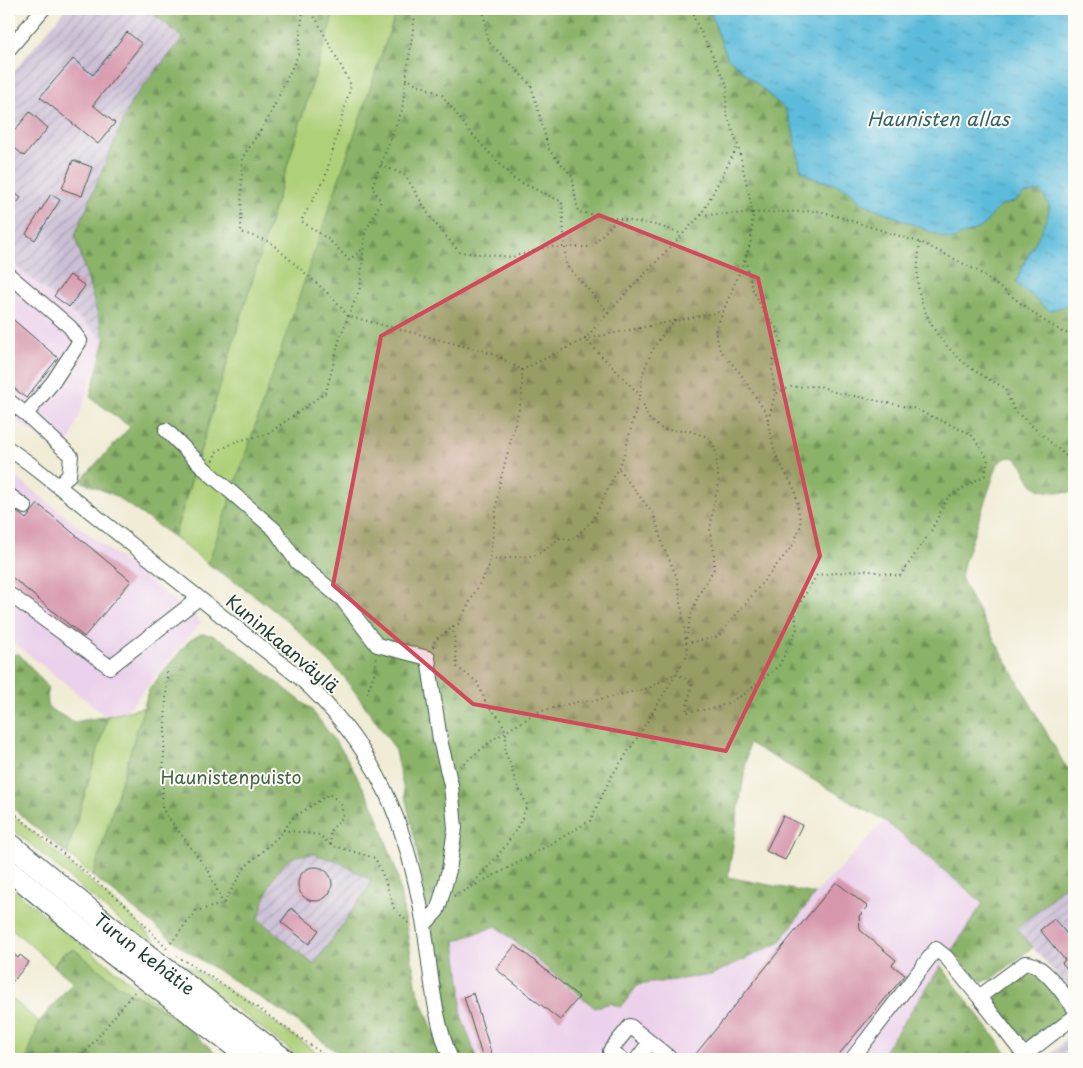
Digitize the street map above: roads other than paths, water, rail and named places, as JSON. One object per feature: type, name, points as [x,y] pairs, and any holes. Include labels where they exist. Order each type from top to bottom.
[{"type":"highway","name":"Turun kehätie","points":[[9,844],[112,928],[284,1059]]},
{"type":"highway","name":"Turun kehätie","points":[[9,870],[98,943],[251,1059]]},
{"type":"street","points":[[9,49],[43,9]]},
{"type":"street","points":[[9,275],[70,326],[80,341],[54,382],[26,414]]},
{"type":"street","points":[[9,401],[72,456],[69,475],[59,486]]},
{"type":"street","points":[[166,430],[209,473],[275,530],[297,562],[342,599],[377,645],[428,658],[440,740],[451,785],[455,828],[449,870],[437,911],[418,926]]},
{"type":"street","name":"Kuninkaanväylä","points":[[9,448],[300,678],[333,710],[358,743],[385,789],[399,823],[411,866],[418,926],[437,1009],[451,1059]]},
{"type":"street","points":[[9,495],[25,507]]},
{"type":"street","points":[[9,594],[110,668],[198,598]]},
{"type":"street","points":[[852,1059],[936,949],[946,957],[1026,1057],[1074,1017]]},
{"type":"street","points":[[979,997],[1025,963],[1031,963],[1040,968],[1074,1008]]},
{"type":"street","points":[[616,1055],[630,1026],[671,1059]]},
{"type":"street","points":[[637,1059],[650,1042]]},
{"type":"water","name":"Haunisten allas","points":[[709,9],[1074,9],[1074,303],[1049,311],[1016,283],[1043,227],[1050,207],[1041,191],[1024,194],[1016,201],[1000,206],[982,227],[950,240],[860,202],[846,189],[814,179],[801,170],[792,126],[785,109],[727,57]]},
{"type":"park label","name":"Haunistenpuisto","points":[[231,776]]}]
